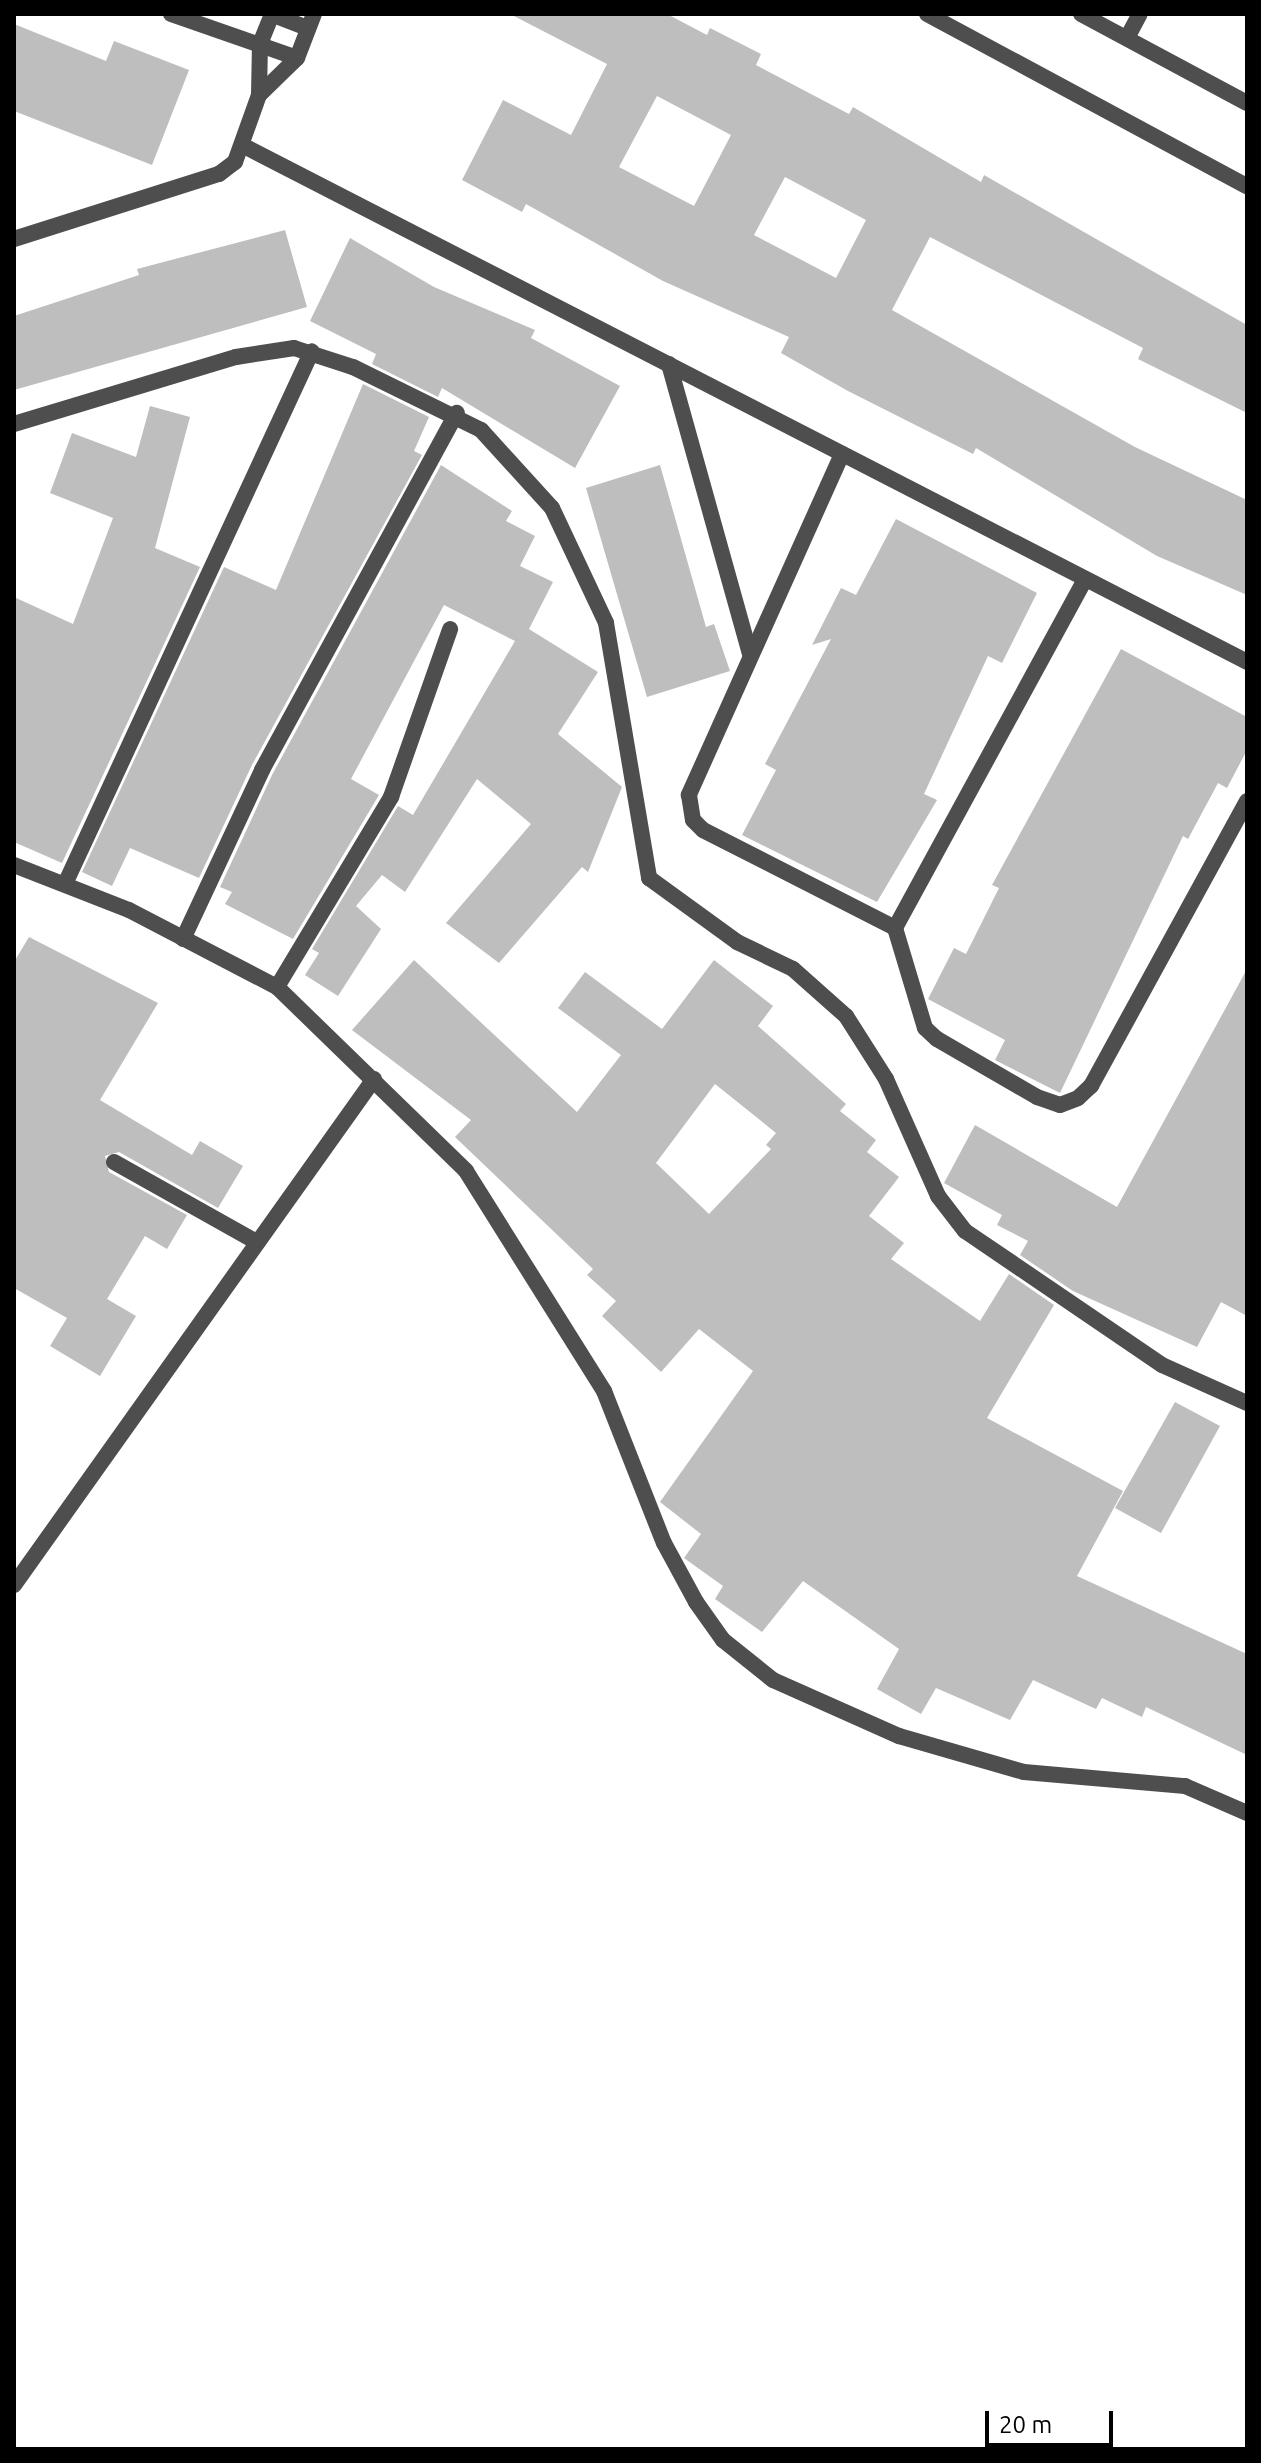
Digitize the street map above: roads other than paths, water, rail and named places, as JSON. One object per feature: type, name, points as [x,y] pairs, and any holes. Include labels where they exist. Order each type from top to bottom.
[{"type":"street","points":[[171,14],[297,58]]},
{"type":"street","points":[[14,239],[219,174],[244,146],[259,95],[260,44],[272,14],[310,21],[297,58],[259,95]]},
{"type":"street","points":[[927,14],[1247,186]]},
{"type":"street","points":[[1081,14],[1247,103]]},
{"type":"street","points":[[1127,38],[1140,14]]},
{"type":"street","points":[[244,146],[1247,662]]},
{"type":"street","points":[[65,884],[312,351]]},
{"type":"street","points":[[14,424],[236,357],[312,351],[457,413],[552,508],[606,623],[649,878],[737,942],[793,969],[846,1016],[886,1079],[938,1196],[965,1231],[1162,1365],[1247,1403]]},
{"type":"street","points":[[669,364],[750,654]]},
{"type":"street","points":[[183,939],[262,770],[457,413]]},
{"type":"street","points":[[842,454],[689,795],[693,820],[895,928],[925,1028],[949,1050],[1037,1097],[1069,1102],[1091,1086],[1247,801]]},
{"type":"street","points":[[895,928],[1085,579]]},
{"type":"street","points":[[277,987],[391,797],[450,629]]},
{"type":"street","points":[[14,865],[65,884],[277,987],[466,1171],[504,1224],[604,1391],[664,1543],[723,1640],[821,1707],[899,1736],[1024,1772],[1185,1786],[1247,1813]]},
{"type":"street","points":[[14,1585],[255,1241],[374,1079]]},
{"type":"street","points":[[114,1162],[255,1241]]}]
